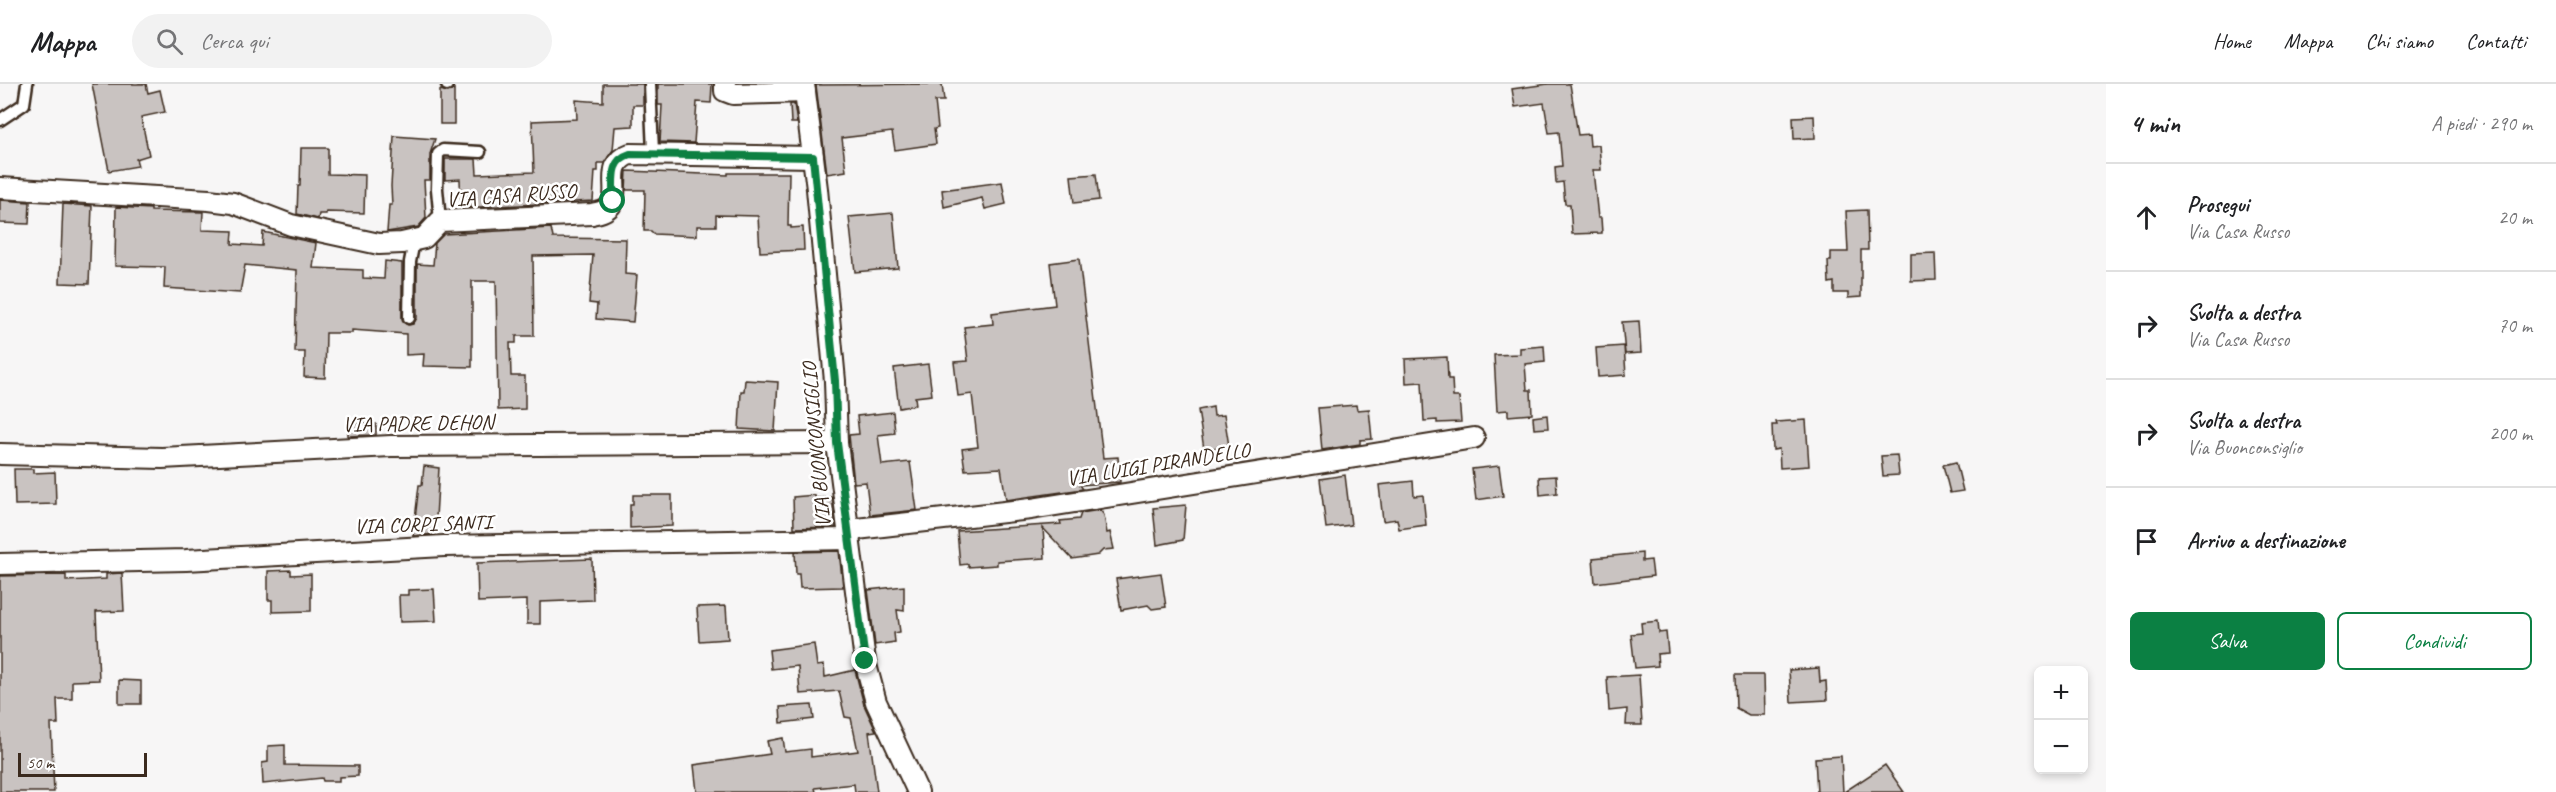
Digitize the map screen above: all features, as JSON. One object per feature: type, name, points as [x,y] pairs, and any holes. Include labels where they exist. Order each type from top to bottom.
[{"type":"street","points":[[725,84],[726,91],[733,94],[805,88]]},
{"type":"street","name":"VIA BUONCONSIGLIO","points":[[805,88],[834,369],[837,443],[865,661],[876,702],[918,792]]},
{"type":"street","name":"VIA CASA RUSSO","points":[[414,241],[424,238],[440,221],[592,214],[607,209],[613,201],[615,166],[620,157],[630,154],[813,157]]},
{"type":"street","points":[[0,188],[233,203],[291,225],[380,243],[414,241]]},
{"type":"street","name":"VIA LUIGI PIRANDELLO","points":[[848,534],[1031,509],[1474,438]]},
{"type":"street","name":"VIA PADRE DEHON","points":[[0,454],[162,458],[391,446],[837,443]]},
{"type":"street","name":"VIA CORPI SANTI","points":[[0,564],[186,560],[444,546],[848,534]]},
{"type":"lane","points":[[0,120],[24,104],[27,84]]},
{"type":"lane","points":[[650,84],[653,153]]},
{"type":"lane","points":[[440,221],[437,189],[438,154],[443,150],[480,152]]},
{"type":"lane","points":[[409,318],[410,262],[414,241]]},
{"type":"building","points":[[92,84],[146,84],[148,93],[160,90],[165,112],[141,117],[149,155],[136,159],[138,166],[109,171]]},
{"type":"building","points":[[603,84],[643,84],[643,105],[633,105],[633,126],[615,127],[613,150],[604,163],[598,163],[598,171],[595,171],[593,201],[461,208],[460,179],[445,180],[445,159],[476,159],[477,174],[534,172],[532,121],[577,119],[576,100],[603,102]]},
{"type":"building","points":[[658,84],[712,84],[711,103],[697,102],[694,143],[660,142],[662,105],[658,105]]},
{"type":"building","points":[[942,84],[944,101],[935,101],[938,128],[934,129],[936,144],[895,150],[892,132],[842,138],[846,171],[827,174],[816,85]]},
{"type":"building","points":[[1548,84],[1570,84],[1578,135],[1589,134],[1590,146],[1599,145],[1601,170],[1593,170],[1598,218],[1601,218],[1602,233],[1572,234],[1570,204],[1565,204],[1563,182],[1556,183],[1555,167],[1562,166],[1559,132],[1549,133],[1544,103],[1515,107],[1512,89]]},
{"type":"building","points":[[454,89],[454,124],[440,124],[440,90],[448,92]]},
{"type":"building","points":[[790,104],[794,104],[797,123],[791,123]]},
{"type":"building","points":[[1814,116],[1815,138],[1794,139],[1793,117]]},
{"type":"building","points":[[394,136],[435,139],[430,154],[430,180],[424,180],[426,218],[418,227],[387,232],[389,205],[392,205]]},
{"type":"building","points":[[301,148],[328,148],[328,174],[365,175],[364,213],[326,212],[326,214],[319,214],[318,219],[297,214]]},
{"type":"building","points":[[627,171],[728,175],[728,173],[789,173],[788,226],[803,227],[804,250],[760,252],[758,216],[716,215],[716,226],[697,226],[697,236],[654,234],[651,231],[644,231],[645,190],[626,190]]},
{"type":"building","points":[[1096,174],[1099,200],[1074,203],[1071,176]]},
{"type":"building","points":[[1002,182],[1006,204],[985,209],[982,198],[944,207],[942,190]]},
{"type":"building","points":[[0,200],[30,202],[29,224],[0,223]]},
{"type":"building","points":[[63,204],[92,206],[89,284],[60,283]]},
{"type":"building","points":[[116,207],[151,209],[151,211],[203,212],[202,230],[233,231],[232,244],[262,246],[263,232],[316,243],[313,268],[363,270],[363,278],[384,279],[385,261],[402,263],[402,318],[403,322],[408,325],[413,324],[417,318],[417,264],[433,265],[435,243],[444,234],[551,228],[553,238],[626,239],[625,274],[637,275],[633,322],[596,319],[597,304],[589,303],[593,255],[533,256],[534,336],[516,336],[516,343],[510,343],[511,376],[525,376],[525,409],[498,410],[496,281],[472,281],[472,367],[423,366],[424,354],[406,355],[406,334],[352,330],[352,333],[326,333],[325,378],[304,377],[305,352],[295,352],[297,270],[245,265],[240,293],[164,288],[165,267],[115,266]]},
{"type":"building","points":[[1867,210],[1868,250],[1861,250],[1861,297],[1848,298],[1848,293],[1834,293],[1834,282],[1829,283],[1828,261],[1831,261],[1831,252],[1848,252],[1846,211]]},
{"type":"building","points":[[893,213],[898,268],[855,272],[849,217]]},
{"type":"building","points":[[1935,253],[1936,280],[1911,281],[1911,254]]},
{"type":"building","points":[[1079,259],[1103,458],[1118,457],[1120,482],[1080,485],[1083,489],[1006,500],[1001,468],[965,470],[962,449],[978,447],[972,394],[958,396],[954,362],[968,361],[964,327],[993,324],[992,313],[1055,305],[1050,263]]},
{"type":"building","points":[[1639,321],[1641,353],[1625,354],[1622,322]]},
{"type":"building","points":[[1544,346],[1545,362],[1525,364],[1527,390],[1531,390],[1532,414],[1508,416],[1508,410],[1497,411],[1494,355],[1520,354],[1520,348]]},
{"type":"building","points":[[1624,346],[1626,375],[1598,377],[1596,348]]},
{"type":"building","points":[[1447,357],[1448,379],[1452,379],[1453,397],[1459,397],[1461,422],[1424,421],[1422,382],[1406,383],[1405,359]]},
{"type":"building","points":[[928,364],[932,395],[915,397],[916,405],[899,408],[894,368]]},
{"type":"building","points":[[745,380],[778,382],[775,431],[739,429],[741,391],[744,391]]},
{"type":"building","points":[[1356,405],[1357,410],[1369,409],[1372,439],[1360,440],[1360,444],[1322,450],[1318,408]]},
{"type":"building","points":[[1213,407],[1214,416],[1224,415],[1229,446],[1204,449],[1198,410]]},
{"type":"building","points":[[893,412],[895,433],[878,435],[882,465],[910,462],[917,510],[870,515],[866,482],[854,483],[849,435],[859,434],[857,416]]},
{"type":"building","points":[[1547,415],[1548,428],[1534,429],[1533,417]]},
{"type":"building","points":[[1806,420],[1809,466],[1780,468],[1779,449],[1773,450],[1772,425],[1777,425],[1776,422]]},
{"type":"building","points":[[348,423],[376,424],[376,435],[348,436]]},
{"type":"building","points":[[1897,455],[1899,475],[1883,476],[1881,456]]},
{"type":"building","points":[[1956,462],[1963,491],[1950,493],[1943,465]]},
{"type":"building","points":[[424,466],[439,468],[435,534],[413,536],[419,485],[422,485]]},
{"type":"building","points":[[1499,466],[1503,496],[1476,500],[1472,469]]},
{"type":"building","points":[[14,469],[33,469],[33,473],[55,472],[56,504],[15,505]]},
{"type":"building","points":[[1345,475],[1351,525],[1326,528],[1320,479]]},
{"type":"building","points":[[1556,476],[1557,493],[1540,495],[1539,477]]},
{"type":"building","points":[[1413,481],[1414,496],[1423,495],[1426,525],[1399,529],[1397,519],[1383,521],[1379,485]]},
{"type":"building","points":[[633,495],[672,495],[672,526],[630,528],[630,504],[633,504]]},
{"type":"building","points":[[815,495],[815,498],[832,497],[836,527],[794,528],[793,497]]},
{"type":"building","points":[[1186,505],[1183,540],[1157,545],[1153,508]]},
{"type":"building","points":[[1100,510],[1104,515],[1107,533],[1110,532],[1114,549],[1103,550],[1098,555],[1072,559],[1043,528],[1045,558],[997,561],[997,565],[968,567],[968,564],[960,565],[957,531],[1061,524],[1060,521],[1079,519],[1081,513]]},
{"type":"building","points":[[839,551],[843,587],[800,588],[799,574],[796,574],[795,552]]},
{"type":"building","points":[[1642,553],[1642,561],[1651,560],[1653,576],[1595,583],[1593,558]]},
{"type":"building","points":[[592,559],[593,600],[540,602],[540,624],[527,624],[527,600],[478,602],[477,563]]},
{"type":"building","points":[[291,570],[291,575],[311,574],[311,611],[272,612],[272,600],[268,600],[268,571]]},
{"type":"building","points":[[122,573],[124,611],[96,612],[99,680],[72,681],[72,699],[57,699],[58,724],[51,724],[54,792],[0,792],[0,576],[66,575],[66,581],[106,579],[106,574]]},
{"type":"building","points":[[1161,573],[1166,607],[1152,609],[1148,605],[1121,610],[1116,579]]},
{"type":"building","points":[[904,586],[904,611],[897,610],[900,632],[894,633],[895,642],[875,645],[868,590]]},
{"type":"building","points":[[434,589],[436,621],[400,622],[399,595],[408,595],[408,590]]},
{"type":"building","points":[[726,606],[728,639],[699,641],[697,607]]},
{"type":"building","points":[[1658,621],[1659,633],[1666,632],[1668,653],[1657,654],[1658,666],[1635,668],[1631,634],[1642,633],[1641,623]]},
{"type":"building","points":[[814,644],[817,666],[824,665],[825,677],[855,670],[864,705],[876,731],[869,732],[877,792],[855,792],[854,784],[815,788],[816,792],[697,792],[694,765],[770,754],[767,741],[783,738],[785,752],[811,749],[811,757],[858,751],[851,718],[845,717],[839,691],[800,694],[798,666],[771,669],[769,650]]},
{"type":"building","points":[[1819,668],[1820,682],[1826,681],[1827,700],[1791,702],[1789,670]]},
{"type":"building","points":[[1639,675],[1642,725],[1626,725],[1627,709],[1609,711],[1607,677]]},
{"type":"building","points":[[1735,675],[1764,675],[1765,715],[1749,715],[1736,708]]},
{"type":"building","points":[[119,680],[141,681],[141,704],[119,704]]},
{"type":"building","points":[[812,705],[814,719],[781,723],[780,707]]},
{"type":"building","points":[[285,745],[285,765],[358,766],[358,776],[339,777],[339,781],[323,781],[322,778],[263,784],[262,763],[268,762],[268,746]]},
{"type":"building","points":[[1841,756],[1843,792],[1817,792],[1815,758]]},
{"type":"building","points":[[1885,765],[1904,792],[1844,792]]},
{"type":"route","points":[[613,201],[615,166],[620,157],[630,154],[813,157],[835,381],[837,443],[865,661]]}]
